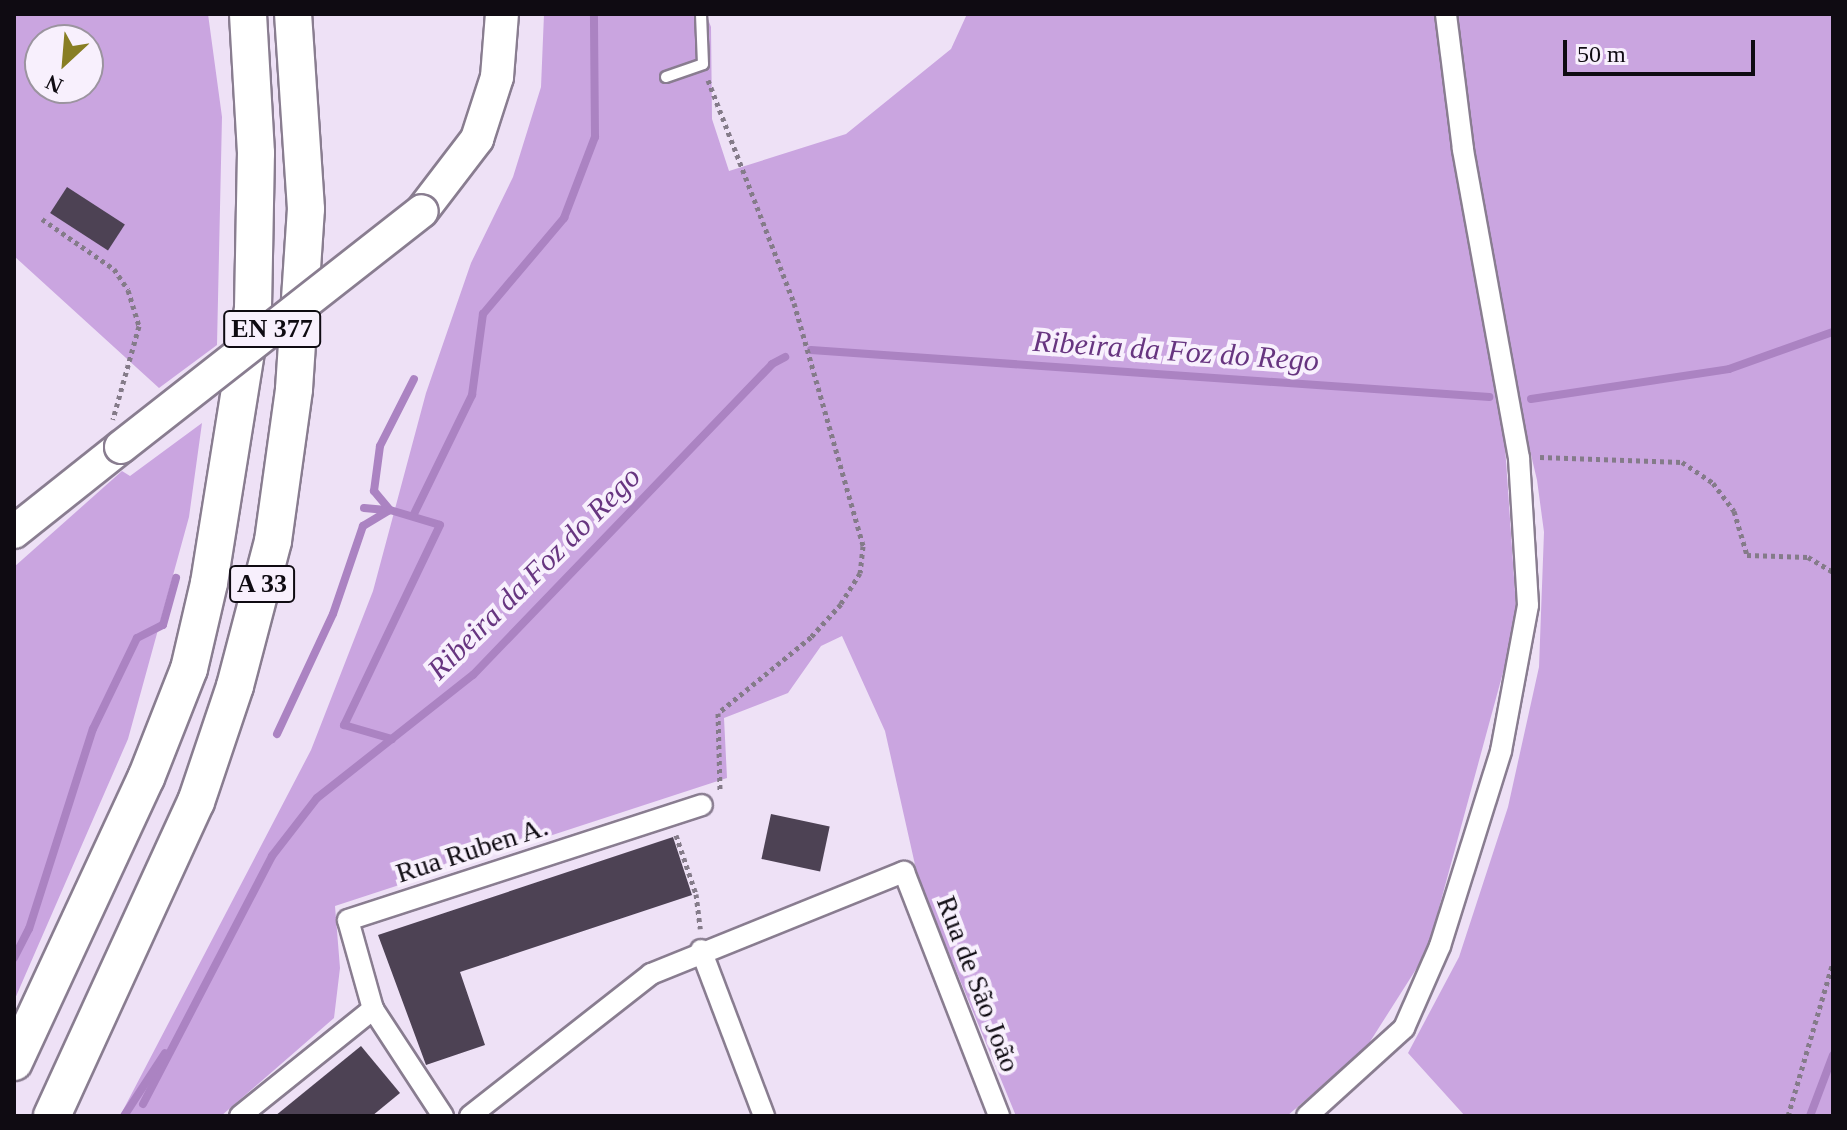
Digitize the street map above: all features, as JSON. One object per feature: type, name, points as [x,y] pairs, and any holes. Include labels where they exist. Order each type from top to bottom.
[{"type":"highway","name":"A 33","points":[[14,1062],[146,778],[189,669],[209,583],[253,308],[256,153],[248,14]]},
{"type":"highway","name":"A 33","points":[[52,1116],[196,802],[235,686],[273,541],[294,389],[306,209],[293,14]]},
{"type":"main road","name":"EN 377","points":[[14,532],[422,211],[477,139],[497,77],[502,14]]},
{"type":"street","points":[[1307,1116],[1363,1070],[1404,1028],[1440,946],[1501,751],[1528,605],[1519,458],[1463,149],[1446,14]]},
{"type":"street","name":"Rua Ruben A.","points":[[443,1116],[373,1009],[348,920],[702,805]]},
{"type":"street","name":"Rua de São João","points":[[701,950],[904,872],[999,1116]]},
{"type":"street","points":[[470,1116],[651,974],[701,950],[764,1116]]},
{"type":"street","points":[[240,1116],[373,1009]]},
{"type":"lane","points":[[666,77],[703,64],[701,14]]},
{"type":"path","points":[[702,805],[721,799],[718,713],[811,637],[841,604],[860,573],[863,546],[794,303],[703,64]]},
{"type":"path","points":[[42,219],[114,269],[128,290],[139,326],[111,455]]},
{"type":"path","points":[[1519,458],[1570,455],[1682,462],[1713,483],[1734,511],[1747,555],[1808,557],[1833,572]]},
{"type":"path","points":[[685,860],[696,894],[701,950]]},
{"type":"path","points":[[1788,1116],[1833,962]]},
{"type":"shaded area","points":[[14,14],[208,14],[222,117],[217,345],[159,388],[14,256]]},
{"type":"shaded area","points":[[544,14],[706,14],[711,27],[712,119],[729,171],[846,134],[951,49],[967,14],[1438,14],[1505,446],[1517,621],[1427,952],[1366,1048],[1287,1116],[1016,1116],[918,878],[885,731],[842,636],[821,646],[788,693],[724,718],[727,778],[335,906],[340,968],[334,1018],[221,1116],[120,1116],[311,750],[373,591],[426,393],[471,263],[513,177],[541,87]]},
{"type":"shaded area","points":[[1454,14],[1833,14],[1833,1116],[1465,1116],[1408,1053],[1459,957],[1508,807],[1539,667],[1544,532],[1537,480],[1490,282]]},
{"type":"shaded area","points":[[202,423],[189,517],[128,739],[14,1001],[14,567],[122,471],[130,476]]},
{"type":"building","points":[[67,187],[125,225],[108,251],[50,213]]},
{"type":"building","points":[[771,814],[830,826],[820,871],[761,859]]},
{"type":"building","points":[[673,837],[692,895],[460,972],[485,1045],[426,1065],[378,935]]},
{"type":"building","points":[[361,1046],[400,1093],[372,1116],[275,1116]]},
{"type":"waterway","points":[[413,516],[472,395],[483,314],[564,218],[595,137],[594,14]]},
{"type":"waterway","name":"Ribeira da Foz do Rego","points":[[1531,399],[1729,369],[1833,332]]},
{"type":"waterway","name":"Ribeira da Foz do Rego","points":[[811,350],[1489,397]]},
{"type":"waterway","name":"Ribeira da Foz do Rego","points":[[143,1104],[272,856],[317,798],[473,675],[772,364],[785,357]]},
{"type":"waterway","points":[[390,510],[374,491],[380,446],[414,379]]},
{"type":"waterway","points":[[364,508],[389,510]]},
{"type":"waterway","points":[[277,734],[333,614],[363,526],[390,510],[440,525],[344,725],[392,739]]},
{"type":"waterway","points":[[14,958],[29,929],[93,729],[137,638],[163,625],[176,578]]},
{"type":"waterway","points":[[124,1116],[165,1053]]},
{"type":"waterway","points":[[1810,1116],[1833,1055]]}]
